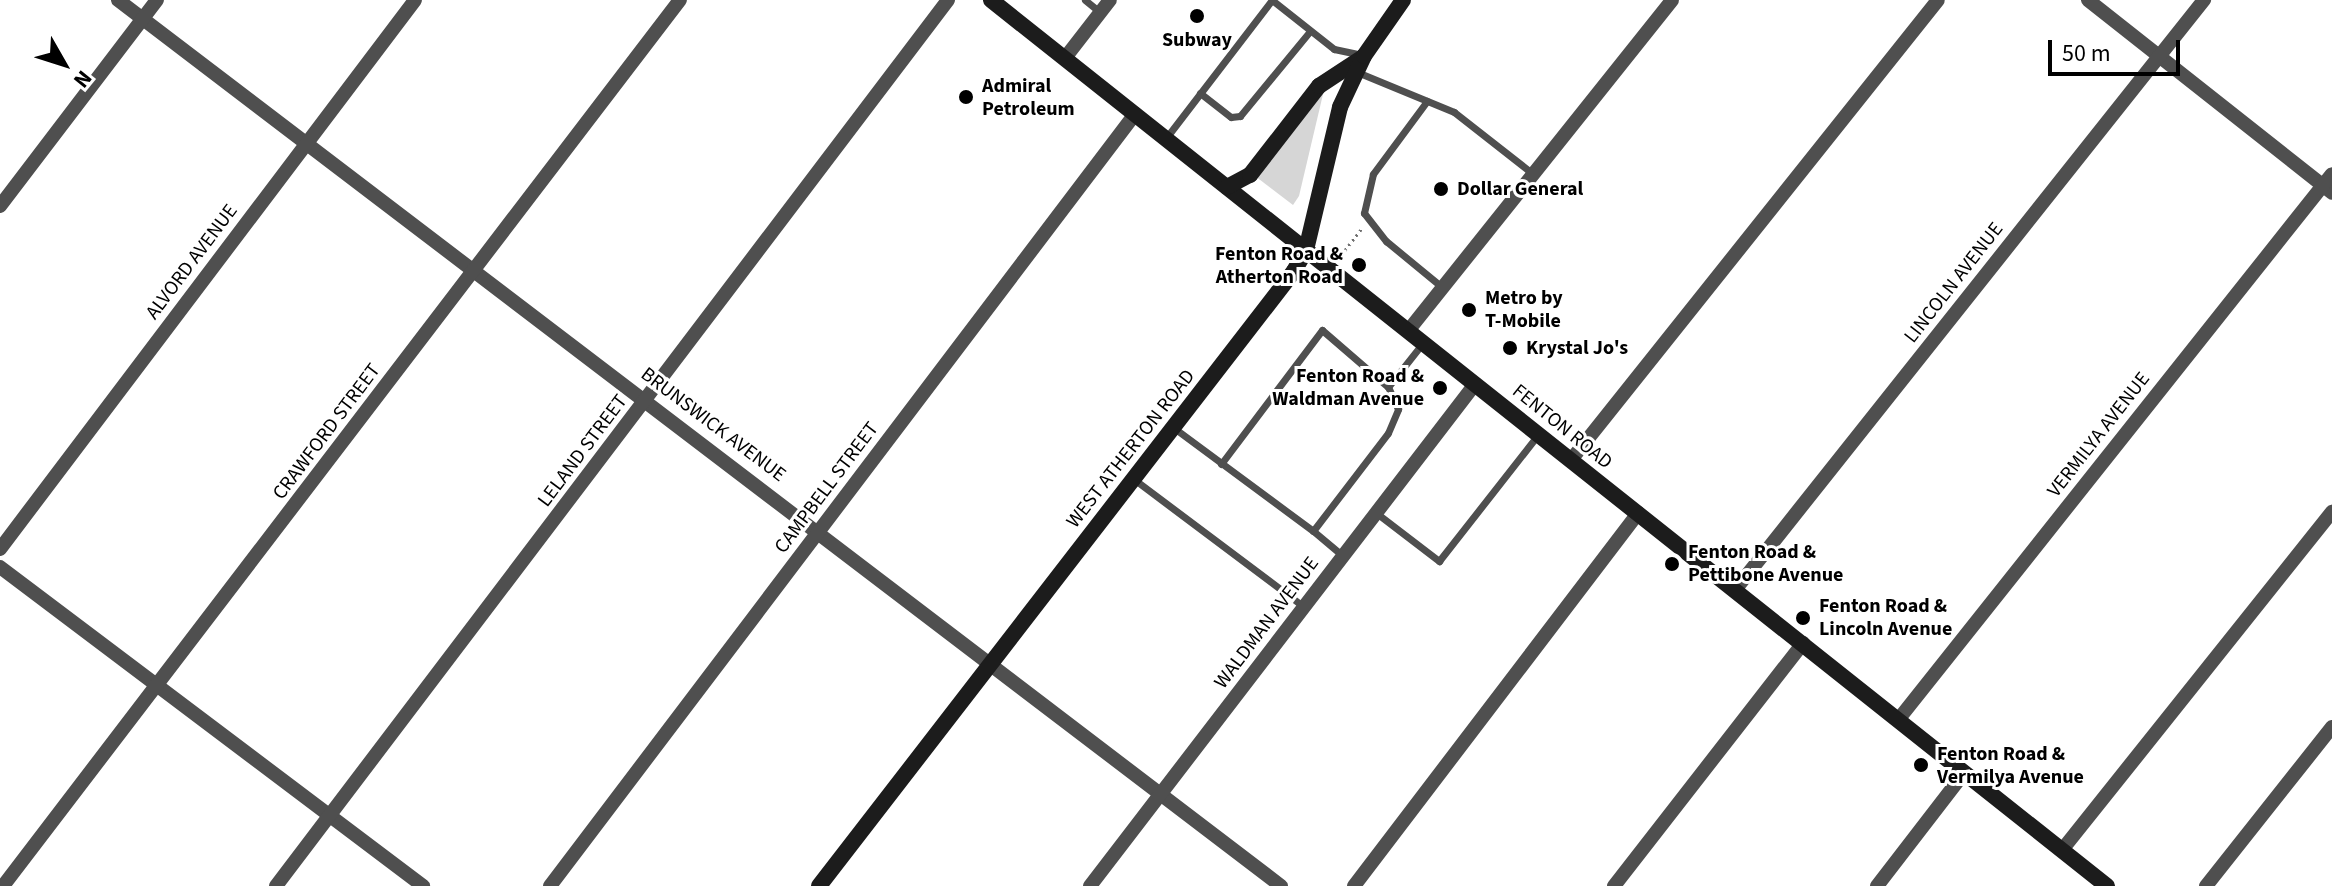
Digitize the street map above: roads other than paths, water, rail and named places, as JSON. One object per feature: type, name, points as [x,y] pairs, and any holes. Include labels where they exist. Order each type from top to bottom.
[{"type":"street","name":"BRUNSWICK AVENUE","points":[[118,0],[819,531],[1281,886]]},
{"type":"street","points":[[0,206],[157,0]]},
{"type":"street","name":"ALVORD AVENUE","points":[[0,549],[415,0]]},
{"type":"street","name":"CRAWFORD STREET","points":[[3,886],[680,0]]},
{"type":"street","name":"LELAND STREET","points":[[276,886],[948,0]]},
{"type":"street","name":"FENTON ROAD","points":[[991,0],[2062,850],[2089,880],[2107,886]]},
{"type":"street","name":"WEST ATHERTON ROAD","points":[[819,886],[1306,250],[1332,130],[1364,56],[1403,0]]},
{"type":"street","points":[[1408,331],[1672,0]]},
{"type":"street","points":[[1571,460],[1938,0]]},
{"type":"street","points":[[2088,0],[2329,184]]},
{"type":"street","name":"LINCOLN AVENUE","points":[[1735,590],[2204,0]]},
{"type":"street","points":[[1065,58],[1105,6]]},
{"type":"street","points":[[1227,187],[1250,175],[1319,86],[1364,56]]},
{"type":"street","name":"CAMPBELL STREET","points":[[550,886],[1135,114]]},
{"type":"street","name":"VERMILYA AVENUE","points":[[1898,720],[2329,184]]},
{"type":"street","name":"WALDMAN AVENUE","points":[[1090,886],[1475,384]]},
{"type":"street","points":[[2062,850],[2332,512]]},
{"type":"street","points":[[1354,886],[1638,513]]},
{"type":"street","points":[[0,567],[423,886]]},
{"type":"street","points":[[1614,886],[1803,643]]},
{"type":"street","points":[[2206,886],[2332,727]]},
{"type":"street","points":[[1877,886],[1964,773]]},
{"type":"lane","points":[[1085,0],[1105,6]]},
{"type":"lane","points":[[1166,138],[1272,0],[1334,49],[1364,56]]},
{"type":"lane","points":[[1200,93],[1231,117],[1240,116],[1310,31]]},
{"type":"lane","points":[[1356,72],[1454,112],[1533,174]]},
{"type":"lane","points":[[1427,101],[1373,174],[1364,197],[1367,222],[1443,288]]},
{"type":"lane","points":[[1221,464],[1322,330],[1388,387],[1398,409],[1388,433],[1313,531]]},
{"type":"lane","points":[[1388,387],[1423,342]]},
{"type":"lane","points":[[1173,427],[1343,556]]},
{"type":"lane","points":[[1375,512],[1439,561],[1538,434]]},
{"type":"lane","points":[[1133,479],[1304,607]]},
{"type":"place","name":"Subway","points":[[1197,16]]},
{"type":"place","name":"Admiral Petroleum","points":[[966,97]]},
{"type":"place","name":"Dollar General","points":[[1441,189]]},
{"type":"place","name":"Fenton Road & Atherton Road","points":[[1359,265]]},
{"type":"place","name":"Metro by T-Mobile","points":[[1469,310]]},
{"type":"place","name":"Krystal Jo's","points":[[1510,348]]},
{"type":"place","name":"Fenton Road & Waldman Avenue","points":[[1440,388]]},
{"type":"place","name":"Fenton Road & Pettibone Avenue","points":[[1672,564]]},
{"type":"place","name":"Fenton Road & Lincoln Avenue","points":[[1803,618]]},
{"type":"place","name":"Fenton Road & Vermilya Avenue","points":[[1921,765]]}]
